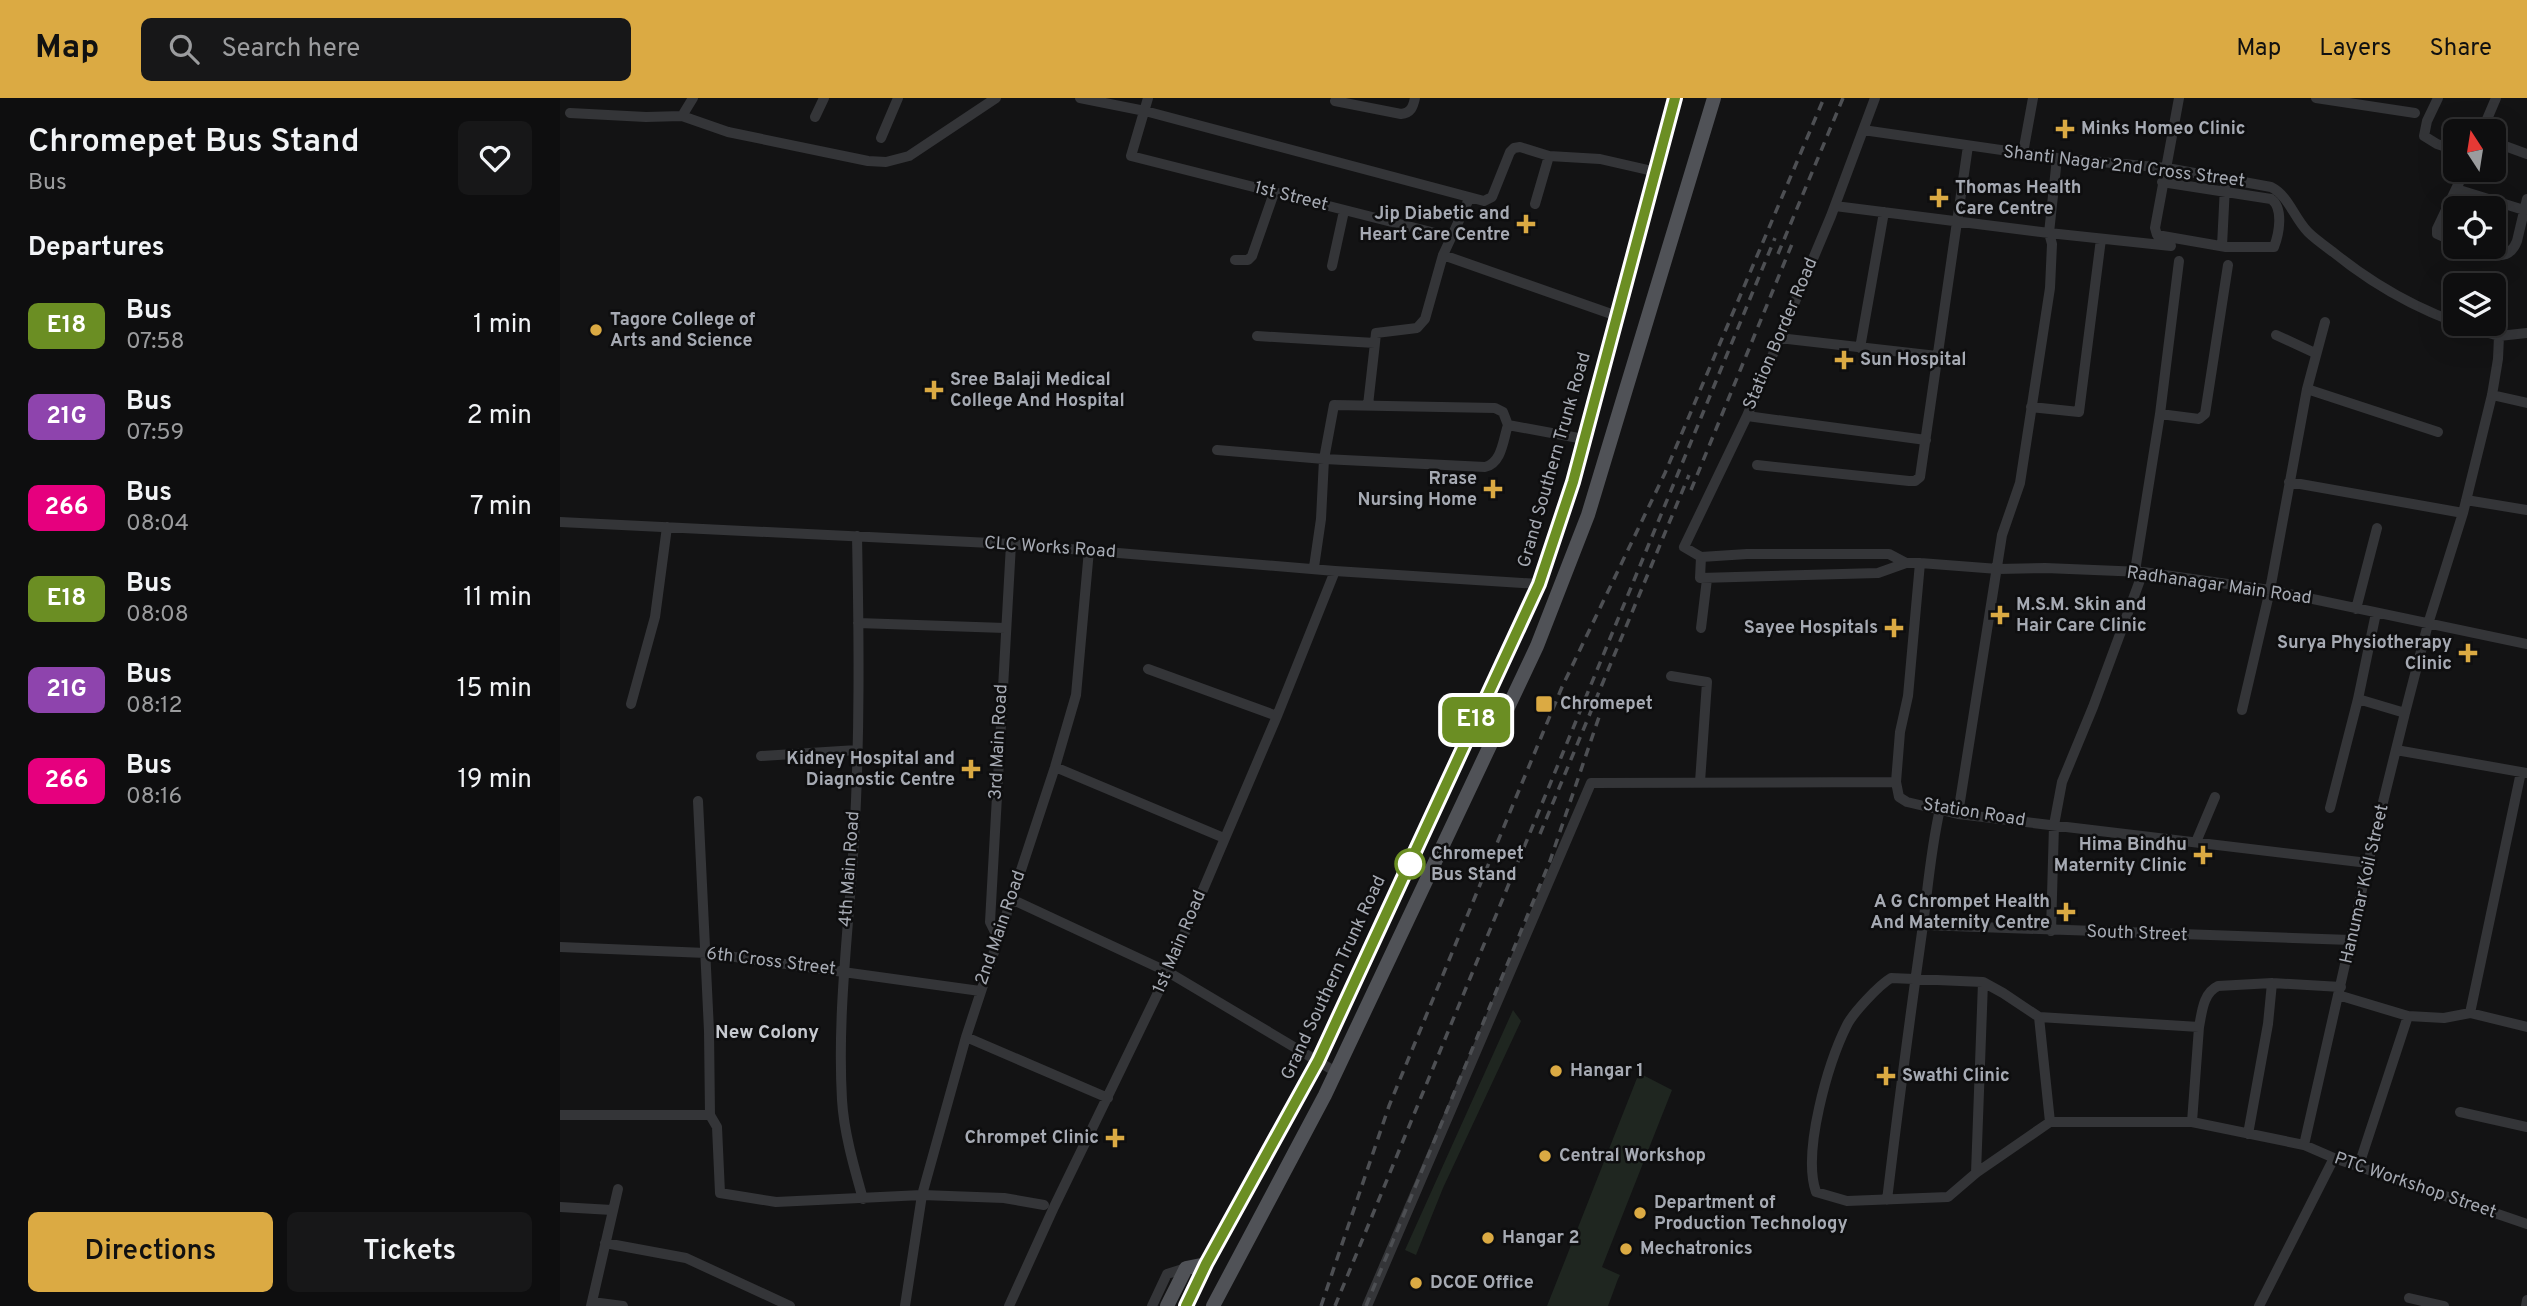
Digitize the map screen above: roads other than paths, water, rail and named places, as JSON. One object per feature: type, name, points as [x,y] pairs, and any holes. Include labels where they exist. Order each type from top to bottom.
[{"type":"main road","name":"Grand Southern Trunk Road","points":[[1186,1306],[1206,1264],[1318,1061],[1539,584],[1573,482],[1675,98]]},
{"type":"main road","points":[[1218,1303],[1336,1072],[1537,646],[1588,515],[1714,98]]},
{"type":"main road","points":[[1167,1306],[1186,1268],[1206,1264]]},
{"type":"street","points":[[682,116],[693,98]]},
{"type":"street","points":[[815,117],[824,98]]},
{"type":"street","points":[[881,138],[898,98]]},
{"type":"street","points":[[570,113],[682,116],[728,132],[886,162],[909,156],[996,98]]},
{"type":"street","points":[[1080,98],[1145,111],[1484,201],[1492,197],[1514,148],[1549,156],[1600,159],[1657,172]]},
{"type":"street","points":[[1145,111],[1148,98]]},
{"type":"street","points":[[1331,99],[1401,114],[1413,108],[1415,98]]},
{"type":"street","name":"Station Border Road","points":[[1701,557],[1684,547],[1747,415],[1835,206],[1875,98]]},
{"type":"street","points":[[2023,153],[2033,98]]},
{"type":"street","points":[[2162,182],[2271,199],[2278,205],[2279,210],[2274,247],[2222,246],[2157,235],[2155,229],[2162,182],[2167,169],[2179,98]]},
{"type":"street","points":[[2316,98],[2415,113]]},
{"type":"street","points":[[2438,98],[2427,121],[2424,136],[2443,147]]},
{"type":"street","points":[[2487,119],[2496,98]]},
{"type":"street","name":"1st Street","points":[[1145,111],[1131,156],[1451,237]]},
{"type":"street","name":"Shanti Nagar 2nd Cross Street","points":[[1863,130],[2057,158],[2167,169],[2271,187],[2278,190],[2307,232],[2358,273],[2412,305],[2443,319]]},
{"type":"street","points":[[1757,465],[1915,481],[1920,477],[1968,146]]},
{"type":"street","points":[[2506,146],[2527,154]]},
{"type":"street","points":[[1535,204],[1549,156]]},
{"type":"street","points":[[1958,814],[2002,535],[2020,483],[2050,288],[2052,244],[2049,233],[2057,158]]},
{"type":"street","points":[[2222,246],[2225,179]]},
{"type":"street","points":[[2453,196],[2459,182]]},
{"type":"street","points":[[2456,189],[2526,204],[2514,248],[2506,255]]},
{"type":"street","points":[[1235,260],[1248,260],[1252,256],[1274,193]]},
{"type":"street","points":[[1368,405],[1376,333],[1417,327],[1425,319],[1443,255],[1469,199]]},
{"type":"street","points":[[1835,206],[2171,246]]},
{"type":"street","points":[[1332,266],[1344,211]]},
{"type":"street","points":[[1860,348],[1884,212]]},
{"type":"street","points":[[2443,216],[2437,229],[2437,234],[2443,237]]},
{"type":"street","points":[[2031,407],[2080,412],[2101,239]]},
{"type":"street","points":[[1443,255],[1617,316]]},
{"type":"street","points":[[2051,931],[2054,825],[2062,782],[2093,707],[2139,572],[2179,261]]},
{"type":"street","points":[[2160,414],[2199,419],[2205,414],[2228,265]]},
{"type":"street","points":[[2242,710],[2270,590],[2307,389],[2325,322]]},
{"type":"street","points":[[2506,334],[2526,329]]},
{"type":"street","points":[[2276,335],[2315,353]]},
{"type":"street","points":[[1257,336],[1375,343]]},
{"type":"street","points":[[2428,624],[2463,513],[2492,395],[2499,336]]},
{"type":"street","points":[[1779,338],[1937,356]]},
{"type":"street","points":[[2307,389],[2438,432]]},
{"type":"street","points":[[2492,395],[2527,403]]},
{"type":"street","points":[[1217,450],[1324,459],[1485,467],[1497,460],[1508,425],[1503,412],[1495,408],[1334,405],[1324,459],[1321,519],[1314,567]]},
{"type":"street","points":[[1747,415],[1926,440]]},
{"type":"street","points":[[1508,425],[1584,439]]},
{"type":"street","points":[[2289,482],[2463,513]]},
{"type":"street","points":[[2466,500],[2527,510]]},
{"type":"street","name":"CLC Works Road","points":[[560,522],[1011,544],[1314,567],[1335,571],[1539,584]]},
{"type":"street","points":[[631,704],[655,617],[667,527]]},
{"type":"street","points":[[2356,608],[2377,528]]},
{"type":"street","name":"4th Main Road","points":[[857,536],[857,750],[854,842],[843,971],[842,1103],[863,1199]]},
{"type":"street","name":"3rd Main Road","points":[[998,938],[989,922],[1011,544]]},
{"type":"street","name":"2nd Main Road","points":[[905,1306],[922,1195],[966,1037],[1076,695],[1089,550]]},
{"type":"street","points":[[1747,554],[1889,554],[1906,563],[1878,573],[1700,578],[1701,557],[1747,554]]},
{"type":"street","name":"Radhanagar Main Road","points":[[1906,563],[1998,569],[2139,572],[2270,590],[2527,644]]},
{"type":"street","points":[[1367,1306],[1591,783],[1896,782],[1900,732],[1908,696],[1920,563]]},
{"type":"street","name":"1st Main Road","points":[[1009,1306],[1168,972],[1277,716],[1335,571]]},
{"type":"street","points":[[1701,628],[1707,579]]},
{"type":"street","points":[[2330,808],[2358,699],[2376,613]]},
{"type":"street","points":[[858,623],[1005,628]]},
{"type":"street","name":"Hanumar Koil Street","points":[[2304,1145],[2368,863],[2428,624]]},
{"type":"street","points":[[1148,669],[1277,716]]},
{"type":"street","points":[[1671,676],[1707,682],[1700,782]]},
{"type":"street","points":[[2358,699],[2405,713]]},
{"type":"street","points":[[761,756],[857,750]]},
{"type":"street","points":[[2396,750],[2524,773],[2470,1013]]},
{"type":"street","points":[[1055,767],[1224,838]]},
{"type":"street","name":"Station Road","points":[[1896,782],[1899,797],[1907,802],[1958,814],[2368,863]]},
{"type":"street","points":[[2196,842],[2215,797]]},
{"type":"street","points":[[698,802],[706,953],[710,1115],[717,1127],[720,1193],[776,1202],[922,1195],[1004,1198],[1044,1205]]},
{"type":"street","points":[[1888,1200],[1913,979],[1940,809]]},
{"type":"street","points":[[1011,899],[1168,972],[1336,1072]]},
{"type":"street","name":"South Street","points":[[1923,925],[2351,940]]},
{"type":"street","name":"6th Cross Street","points":[[560,947],[706,953],[980,991]]},
{"type":"street","points":[[2039,1017],[2050,1122],[1976,1173],[1948,1197],[1847,1201],[1816,1192],[1812,1181],[1814,1134],[1819,1105],[1848,1023],[1891,978],[1983,982],[2039,1017],[2199,1027]]},
{"type":"street","points":[[1976,1173],[1983,982]]},
{"type":"street","points":[[2192,1122],[2199,1027],[2206,995],[2218,985],[2272,983],[2340,991],[2408,1016],[2444,1018],[2470,1013],[2527,1027]]},
{"type":"street","points":[[2248,1134],[2268,1024],[2272,983]]},
{"type":"street","points":[[2359,1165],[2408,1016]]},
{"type":"street","points":[[966,1037],[1108,1098]]},
{"type":"street","points":[[2460,1112],[2527,1127]]},
{"type":"street","points":[[560,1115],[710,1115]]},
{"type":"street","name":"PTC Workshop Street","points":[[2050,1122],[2192,1122],[2304,1145],[2448,1199],[2527,1224]]},
{"type":"street","points":[[2259,1306],[2334,1158]]},
{"type":"street","points":[[618,1189],[591,1304],[623,1306]]},
{"type":"street","points":[[560,1207],[612,1210]]},
{"type":"street","points":[[605,1243],[686,1258],[790,1306]]},
{"type":"street","points":[[1152,1306],[1167,1274],[1186,1268]]},
{"type":"street","points":[[2409,1298],[2444,1306]]},
{"type":"street","points":[[2526,1306],[2527,1300]]},
{"type":"railway","points":[[1321,1306],[1389,1106],[1512,807],[1562,687],[1665,473],[1824,98]]},
{"type":"railway","points":[[1778,254],[1843,98]]},
{"type":"railway","points":[[1335,1306],[1775,238]]},
{"type":"railway","points":[[1691,490],[1792,244]]},
{"type":"railway","points":[[1540,834],[1689,475]]},
{"type":"railway","points":[[1366,1306],[1550,861],[1599,717]]},
{"type":"place","name":"Minks Homeo Clinic","points":[[2065,129]]},
{"type":"place","name":"Thomas Health Care Centre","points":[[1939,198]]},
{"type":"place","name":"Jip Diabetic and Heart Care Centre","points":[[1526,224]]},
{"type":"place","name":"Tagore College of Arts and Science","points":[[596,330]]},
{"type":"place","name":"Sun Hospital","points":[[1844,360]]},
{"type":"place","name":"Sree Balaji Medical College And Hospital","points":[[934,390]]},
{"type":"place","name":"Rrase Nursing Home","points":[[1493,489]]},
{"type":"place","name":"M.S.M. Skin and Hair Care Clinic","points":[[2000,615]]},
{"type":"place","name":"Sayee Hospitals","points":[[1894,628]]},
{"type":"place","name":"Surya Physiotherapy Clinic","points":[[2468,653]]},
{"type":"place","name":"Chromepet","points":[[1544,704]]},
{"type":"place","name":"Kidney Hospital and Diagnostic Centre","points":[[971,769]]},
{"type":"place","name":"Hima Bindhu Maternity Clinic","points":[[2203,855]]},
{"type":"place","name":"Chromepet Bus Stand","points":[[1410,864]]},
{"type":"place","name":"A G Chrompet Health And Maternity Centre","points":[[2066,912]]},
{"type":"place","name":"Hangar 1","points":[[1556,1071]]},
{"type":"place","name":"Swathi Clinic","points":[[1886,1076]]},
{"type":"place","name":"Chrompet Clinic","points":[[1115,1138]]},
{"type":"place","name":"Central Workshop","points":[[1545,1156]]},
{"type":"place","name":"Department of Production Technology","points":[[1640,1213]]},
{"type":"place","name":"Hangar 2","points":[[1488,1238]]},
{"type":"place","name":"Mechatronics","points":[[1626,1249]]},
{"type":"place","name":"DCOE Office","points":[[1416,1283]]},
{"type":"district","name":"New Colony","points":[[767,1033]]}]
